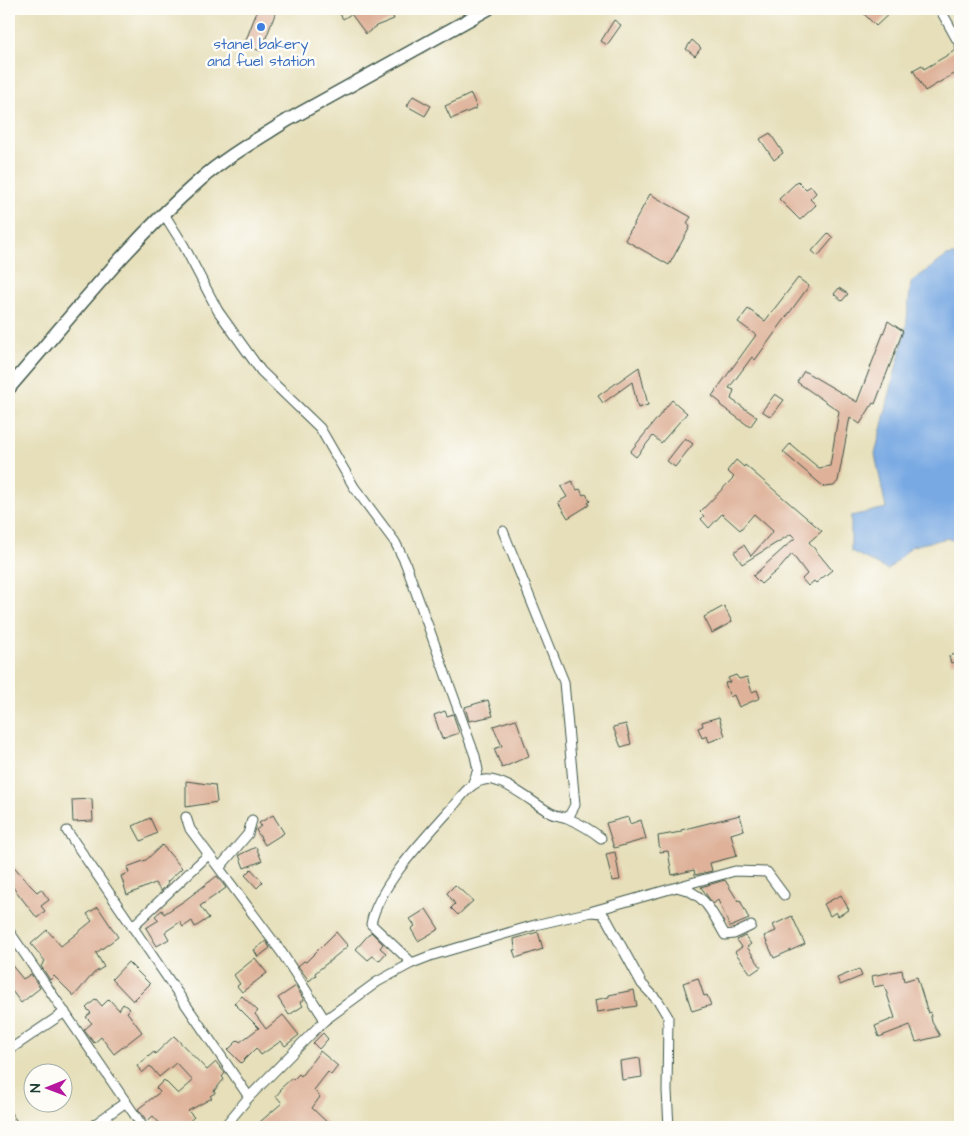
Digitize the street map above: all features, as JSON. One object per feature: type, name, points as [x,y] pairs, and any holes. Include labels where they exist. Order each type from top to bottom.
[{"type":"main road","points":[[9,388],[164,214],[201,179],[256,140],[488,9]]},
{"type":"street","points":[[940,9],[960,45]]},
{"type":"street","points":[[164,214],[184,246],[218,311],[260,371],[320,428],[354,487],[395,542],[405,562],[475,756],[478,770],[472,785],[418,844],[384,894],[373,915],[371,924],[412,964]]},
{"type":"street","points":[[503,531],[564,682],[575,806],[568,818]]},
{"type":"street","points":[[472,785],[485,779],[501,784],[523,794],[552,814],[568,818],[588,828],[601,838]]},
{"type":"street","points":[[186,817],[190,829],[282,953],[325,1020]]},
{"type":"street","points":[[220,867],[248,834],[252,820]]},
{"type":"street","points":[[67,831],[249,1097]]},
{"type":"street","points":[[132,927],[208,854]]},
{"type":"street","points":[[224,1127],[249,1097],[325,1020],[378,982],[430,956],[535,925],[591,912],[735,871],[767,872],[784,895]]},
{"type":"street","points":[[677,886],[690,890],[702,897],[725,935],[734,934],[751,926]]},
{"type":"street","points":[[591,912],[602,913],[608,920],[642,984],[659,1002],[668,1017],[667,1091],[669,1127]]},
{"type":"street","points":[[9,931],[143,1127]]},
{"type":"street","points":[[9,1050],[65,1012]]},
{"type":"street","points":[[91,1127],[126,1102]]},
{"type":"water","points":[[960,254],[960,544],[948,538],[912,546],[888,570],[851,551],[851,516],[886,508],[875,454],[906,328],[911,282],[947,256]]},
{"type":"building","name":"stanel bakery and fuel station","points":[[258,9],[277,9],[261,51],[244,45]]},
{"type":"building","points":[[337,9],[390,9],[394,19],[376,26],[366,34],[351,14],[343,19]]},
{"type":"building","points":[[859,9],[894,9],[876,26]]},
{"type":"building","points":[[614,20],[621,25],[607,45],[601,41]]},
{"type":"building","points":[[692,40],[701,48],[695,56],[686,49]]},
{"type":"building","points":[[956,50],[960,51],[960,70],[925,91],[913,70],[922,65],[924,69]]},
{"type":"building","points":[[471,94],[477,108],[451,119],[445,106]]},
{"type":"building","points":[[413,96],[431,106],[425,116],[407,106]]},
{"type":"building","points":[[770,133],[783,153],[774,160],[760,139]]},
{"type":"building","points":[[798,181],[806,189],[811,186],[816,193],[810,199],[816,205],[800,220],[779,199]]},
{"type":"building","points":[[650,194],[691,217],[687,223],[690,227],[669,265],[625,240]]},
{"type":"building","points":[[828,233],[833,238],[818,256],[812,251]]},
{"type":"building","points":[[798,278],[809,286],[755,360],[752,357],[729,388],[734,390],[731,399],[757,417],[750,427],[720,405],[721,403],[712,396],[756,335],[738,322],[748,309],[765,321]]},
{"type":"building","points":[[839,288],[848,294],[842,301],[834,294]]},
{"type":"building","points":[[888,321],[903,331],[875,404],[873,403],[860,424],[850,417],[838,481],[834,486],[824,487],[783,452],[790,444],[819,468],[830,466],[839,411],[797,382],[804,371],[857,402]]},
{"type":"building","points":[[639,367],[648,405],[638,408],[632,382],[603,403],[598,396]]},
{"type":"building","points":[[775,394],[784,400],[771,417],[762,411]]},
{"type":"building","points":[[672,400],[687,413],[661,443],[653,436],[636,457],[630,452]]},
{"type":"building","points":[[685,438],[693,444],[675,467],[667,461]]},
{"type":"building","points":[[736,460],[744,467],[745,465],[822,531],[809,542],[832,570],[816,583],[814,581],[808,586],[802,579],[807,574],[792,554],[781,567],[761,584],[753,576],[795,538],[791,534],[742,564],[734,552],[744,545],[751,556],[773,531],[754,514],[740,530],[722,514],[709,528],[701,519],[704,516],[700,512],[734,477],[727,471]]},
{"type":"building","points":[[572,481],[577,490],[580,489],[583,495],[586,494],[590,501],[589,505],[568,518],[558,502],[567,497],[561,487]]},
{"type":"building","points":[[724,606],[732,622],[712,633],[704,617]]},
{"type":"building","points":[[959,653],[960,661],[951,663],[949,656]]},
{"type":"building","points":[[736,675],[739,679],[747,677],[752,692],[757,690],[760,698],[739,707],[734,695],[730,697],[725,683],[730,682],[728,678]]},
{"type":"building","points":[[488,700],[493,716],[469,721],[465,707]]},
{"type":"building","points":[[445,711],[447,716],[453,714],[459,733],[442,739],[434,715]]},
{"type":"building","points":[[719,717],[725,736],[709,742],[707,736],[702,738],[698,728],[703,726],[702,722]]},
{"type":"building","points":[[516,719],[529,756],[502,768],[494,749],[502,746],[493,726]]},
{"type":"building","points":[[626,724],[631,744],[621,747],[613,727]]},
{"type":"building","points":[[186,781],[215,785],[217,802],[186,807]]},
{"type":"building","points":[[92,799],[93,821],[73,822],[72,800]]},
{"type":"building","points":[[273,815],[284,833],[265,845],[256,830],[261,826],[259,823]]},
{"type":"building","points":[[740,815],[744,830],[731,834],[737,856],[710,863],[712,871],[695,875],[694,870],[672,875],[668,851],[660,852],[658,836],[681,832],[681,830]]},
{"type":"building","points":[[628,817],[630,824],[641,820],[646,839],[614,848],[606,823]]},
{"type":"building","points":[[150,818],[157,833],[141,841],[133,826]]},
{"type":"building","points":[[162,845],[182,868],[167,882],[168,884],[161,891],[155,883],[127,895],[121,876],[129,873],[127,867],[146,860]]},
{"type":"building","points":[[256,847],[262,861],[244,868],[239,855]]},
{"type":"building","points":[[615,852],[620,880],[612,881],[606,854]]},
{"type":"building","points":[[9,861],[37,892],[41,889],[49,900],[41,906],[45,911],[37,918],[12,886],[9,889]]},
{"type":"building","points":[[251,869],[263,882],[257,888],[245,875]]},
{"type":"building","points":[[217,876],[226,888],[200,906],[209,918],[195,927],[192,921],[183,927],[180,922],[165,932],[169,939],[157,946],[146,928],[159,920],[155,916],[162,910],[164,914]]},
{"type":"building","points":[[725,880],[738,901],[740,900],[749,919],[730,927],[718,900],[713,904],[701,887]]},
{"type":"building","points":[[455,885],[473,901],[458,915],[451,908],[455,904],[447,893]]},
{"type":"building","points":[[841,895],[849,910],[838,916],[836,912],[830,916],[824,904]]},
{"type":"building","points":[[98,907],[118,937],[96,953],[104,967],[94,973],[74,996],[54,976],[50,980],[41,966],[45,961],[31,944],[47,930],[61,946],[92,921],[87,914]]},
{"type":"building","points":[[426,909],[439,929],[418,941],[411,929],[415,926],[410,919]]},
{"type":"building","points":[[792,916],[805,944],[774,958],[764,936],[776,931],[773,925]]},
{"type":"building","points":[[336,932],[348,946],[315,973],[316,975],[309,981],[298,966],[304,961],[306,962]]},
{"type":"building","points":[[371,932],[383,944],[380,948],[386,953],[379,961],[373,956],[368,960],[356,949]]},
{"type":"building","points":[[538,932],[543,949],[516,958],[513,950],[515,950],[514,939]]},
{"type":"building","points":[[745,936],[751,944],[747,947],[761,967],[751,974],[735,952],[742,947],[737,940]]},
{"type":"building","points":[[266,941],[270,948],[258,957],[254,950]]},
{"type":"building","points":[[255,958],[267,973],[242,992],[237,986],[240,984],[234,975]]},
{"type":"building","points":[[9,962],[23,979],[31,974],[40,988],[21,1003],[9,987]]},
{"type":"building","points":[[128,962],[150,984],[133,1001],[112,979]]},
{"type":"building","points":[[859,969],[862,976],[840,985],[837,978]]},
{"type":"building","points":[[902,970],[904,981],[917,977],[928,1013],[930,1012],[932,1022],[940,1036],[916,1042],[910,1025],[879,1037],[875,1026],[895,1018],[884,985],[874,987],[872,976]]},
{"type":"building","points":[[698,978],[704,996],[707,995],[711,1005],[692,1011],[683,983]]},
{"type":"building","points":[[296,986],[304,1000],[300,1002],[303,1006],[289,1015],[278,998]]},
{"type":"building","points":[[634,990],[637,1006],[597,1012],[595,1000]]},
{"type":"building","points":[[242,996],[258,1011],[255,1014],[266,1029],[283,1015],[299,1035],[285,1046],[281,1041],[261,1055],[256,1048],[241,1063],[228,1050],[238,1040],[240,1042],[259,1028],[234,1003]]},
{"type":"building","points":[[96,999],[102,1006],[109,999],[119,1010],[123,1004],[130,1009],[127,1012],[142,1032],[114,1054],[101,1037],[94,1043],[84,1030],[92,1023],[86,1017],[91,1013],[86,1008]]},
{"type":"building","points":[[323,1033],[328,1039],[319,1049],[313,1043]]},
{"type":"building","points":[[174,1036],[207,1070],[216,1062],[225,1073],[222,1077],[224,1079],[214,1091],[215,1093],[210,1096],[212,1098],[188,1111],[194,1117],[183,1127],[163,1127],[153,1116],[147,1121],[138,1109],[160,1092],[156,1088],[164,1080],[178,1094],[193,1081],[176,1063],[159,1077],[150,1066],[142,1073],[137,1066],[154,1052],[155,1054]]},
{"type":"building","points":[[320,1051],[338,1066],[331,1075],[328,1072],[314,1090],[320,1097],[312,1108],[332,1127],[254,1127],[282,1103],[276,1096],[280,1089],[292,1078],[293,1080],[299,1074],[301,1076]]},
{"type":"building","points":[[640,1058],[642,1077],[622,1080],[620,1061]]},
{"type":"building","points":[[9,1110],[21,1127],[9,1127]]},
{"type":"place","name":"stanel bakery and fuel station","points":[[261,27]]}]
